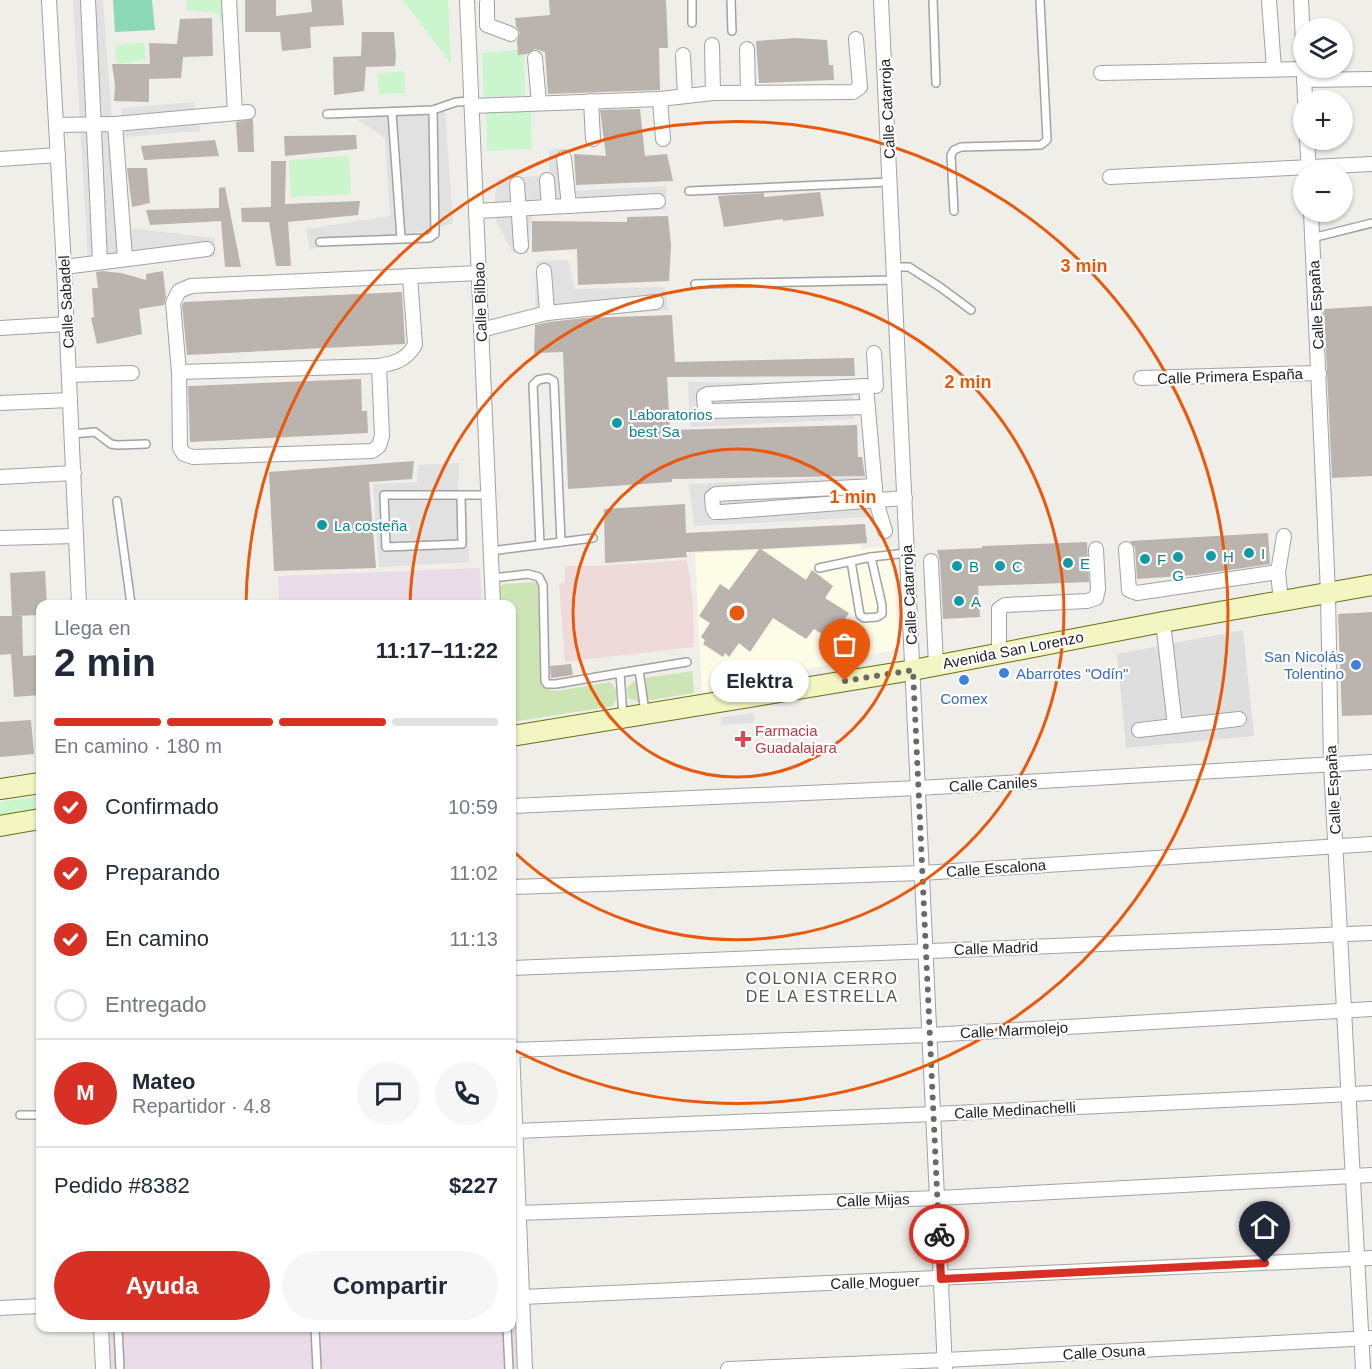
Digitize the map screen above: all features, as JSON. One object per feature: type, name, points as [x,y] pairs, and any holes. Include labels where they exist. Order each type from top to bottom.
[{"type":"main road","name":"Avenida San Lorenzo","points":[[516,735],[913,670],[999,652],[1372,585]]},
{"type":"main road","points":[[0,789],[36,784]]},
{"type":"main road","points":[[0,826],[36,820]]},
{"type":"street","name":"Calle Sabadel","points":[[49,0],[67,324],[79,600]]},
{"type":"street","points":[[88,0],[100,261]]},
{"type":"street","points":[[57,124],[115,123],[241,112],[230,0]]},
{"type":"street","name":"Calle Catarroja","points":[[882,0],[945,1365]]},
{"type":"street","points":[[1269,0],[1274,69]]},
{"type":"street","points":[[1301,0],[1302,18]]},
{"type":"street","points":[[468,2],[487,2],[487,25],[511,34]]},
{"type":"street","name":"Calle Bilbao","points":[[468,2],[493,600]]},
{"type":"street","points":[[472,103],[660,99],[713,93],[853,92],[860,87],[856,39]]},
{"type":"street","points":[[712,45],[713,93]]},
{"type":"street","points":[[747,49],[748,93]]},
{"type":"street","points":[[683,55],[685,96]]},
{"type":"street","points":[[535,58],[539,103]]},
{"type":"street","points":[[1101,73],[1293,70]]},
{"type":"street","points":[[1353,77],[1372,79]]},
{"type":"street","points":[[660,99],[663,139]]},
{"type":"street","points":[[591,101],[593,139]]},
{"type":"street","points":[[115,123],[125,258]]},
{"type":"street","points":[[0,159],[58,155]]},
{"type":"street","points":[[564,158],[569,206]]},
{"type":"street","points":[[1353,166],[1372,164]]},
{"type":"street","points":[[1110,177],[1293,171]]},
{"type":"street","points":[[547,180],[549,207]]},
{"type":"street","points":[[517,183],[521,246]]},
{"type":"street","points":[[476,211],[658,201]]},
{"type":"street","name":"Calle España","points":[[1311,222],[1320,373],[1335,846],[1357,1259],[1367,1338],[1363,1369]]},
{"type":"street","points":[[64,267],[207,249]]},
{"type":"street","points":[[544,271],[547,313]]},
{"type":"street","points":[[379,366],[382,436],[379,446],[372,451],[193,457],[184,454],[180,448],[179,372],[173,303],[179,291],[191,286],[479,273]]},
{"type":"street","points":[[179,372],[379,366],[399,362],[409,355],[415,345],[410,277]]},
{"type":"street","points":[[481,330],[547,313],[656,302]]},
{"type":"street","points":[[0,328],[67,324]]},
{"type":"street","points":[[874,353],[868,407],[875,494],[885,531]]},
{"type":"street","points":[[69,375],[132,373]]},
{"type":"street","name":"Calle Primera España","points":[[1141,378],[1320,373]]},
{"type":"street","points":[[868,407],[709,411],[705,408],[704,396],[708,393],[900,386]]},
{"type":"street","points":[[0,403],[70,400]]},
{"type":"street","points":[[0,477],[74,473]]},
{"type":"street","points":[[875,494],[721,512],[716,512],[713,508],[712,497],[716,494],[875,494],[905,498]]},
{"type":"street","points":[[0,538],[76,536]]},
{"type":"street","points":[[1281,602],[1278,572],[1284,536]]},
{"type":"street","points":[[999,652],[999,609],[1005,605],[1087,601],[1096,598],[1098,589],[1096,549]]},
{"type":"street","points":[[1126,549],[1129,590],[1137,593],[1278,572]]},
{"type":"street","points":[[931,561],[936,664]]},
{"type":"street","points":[[1163,622],[1175,726]]},
{"type":"street","points":[[1139,730],[1239,719]]},
{"type":"street","name":"Calle Caniles","points":[[516,806],[918,788],[1372,762]]},
{"type":"street","name":"Calle Escalona","points":[[516,887],[922,873],[1372,844]]},
{"type":"street","name":"Calle Madrid","points":[[516,968],[1372,933]]},
{"type":"street","name":"Calle Marmolejo","points":[[516,1049],[930,1035],[1372,1009]]},
{"type":"street","name":"Calle Medinachelli","points":[[516,1131],[1372,1094]]},
{"type":"street","points":[[516,1158],[525,1369]]},
{"type":"street","name":"Calle Mijas","points":[[518,1213],[938,1198],[1372,1175]]},
{"type":"street","name":"Calle Moguer","points":[[522,1297],[1372,1258]]},
{"type":"street","points":[[0,1308],[36,1306]]},
{"type":"street","points":[[101,1332],[103,1369]]},
{"type":"street","name":"Calle Osuna","points":[[728,1369],[945,1365],[1367,1338]]},
{"type":"lane","points":[[692,0],[693,23]]},
{"type":"lane","points":[[730,0],[732,31]]},
{"type":"lane","points":[[933,0],[936,83]]},
{"type":"lane","points":[[954,211],[951,155],[954,150],[961,147],[1041,145],[1047,140],[1040,0]]},
{"type":"lane","points":[[327,114],[433,110],[456,102],[472,103]]},
{"type":"lane","points":[[320,242],[429,238],[435,234],[433,110]]},
{"type":"lane","points":[[392,112],[401,238]]},
{"type":"lane","points":[[689,191],[890,182]]},
{"type":"lane","points":[[1312,238],[1372,223]]},
{"type":"lane","points":[[695,284],[894,274],[909,267],[971,310]]},
{"type":"lane","points":[[540,545],[533,385],[538,380],[548,378],[554,381],[561,542]]},
{"type":"lane","points":[[72,434],[95,432],[111,444],[146,444]]},
{"type":"lane","points":[[461,495],[462,544],[386,547],[384,495],[461,495],[488,495]]},
{"type":"lane","points":[[117,501],[130,600]]},
{"type":"lane","points":[[490,551],[593,538]]},
{"type":"lane","points":[[819,568],[871,557],[907,553]]},
{"type":"lane","points":[[851,561],[860,615],[864,618],[877,617],[882,614],[882,605],[871,557]]},
{"type":"lane","points":[[492,578],[528,574],[539,577],[543,585],[544,676],[547,684],[687,662]]},
{"type":"lane","points":[[639,670],[645,715]]},
{"type":"lane","points":[[620,673],[623,718]]},
{"type":"lane","points":[[20,1115],[36,1115]]},
{"type":"lane","points":[[118,1332],[120,1369]]},
{"type":"lane","points":[[315,1332],[317,1369]]},
{"type":"lane","points":[[507,1332],[509,1369]]},
{"type":"shaded area","points":[[73,0],[103,0],[120,227],[215,238],[215,257],[88,261]]},
{"type":"shaded area","points":[[194,102],[200,131],[125,137],[121,108]]},
{"type":"shaded area","points":[[445,111],[453,223],[432,230],[310,249],[306,229],[390,216],[385,138],[358,120],[401,113]]},
{"type":"shaded area","points":[[567,148],[571,191],[666,186],[666,210],[532,215],[528,253],[513,253],[495,219],[498,179],[549,175],[549,150]]},
{"type":"shaded area","points":[[568,260],[575,289],[665,287],[668,310],[535,320],[536,261]]},
{"type":"shaded area","points":[[688,382],[852,382],[854,419],[690,427]]},
{"type":"shaded area","points":[[459,463],[458,491],[466,491],[469,562],[379,567],[373,484],[417,482],[418,465]]},
{"type":"shaded area","points":[[866,476],[870,517],[694,526],[689,484]]},
{"type":"shaded area","points":[[861,545],[862,549],[893,547],[898,649],[702,693],[695,553]]},
{"type":"shaded area","points":[[687,560],[693,600],[694,647],[565,662],[559,584],[565,582],[565,566]]},
{"type":"shaded area","points":[[480,568],[482,600],[279,600],[278,576]]},
{"type":"shaded area","points":[[1243,630],[1254,736],[1126,748],[1117,654]]},
{"type":"shaded area","points":[[754,713],[754,723],[721,725],[721,717]]},
{"type":"shaded area","points":[[516,1328],[518,1369],[109,1369],[107,1332],[516,1332]]},
{"type":"green space","points":[[113,0],[152,0],[155,30],[115,32]]},
{"type":"green space","points":[[186,0],[230,0],[225,34],[218,13],[187,10]]},
{"type":"green space","points":[[403,0],[448,0],[451,64]]},
{"type":"green space","points":[[144,42],[146,60],[117,64],[115,46]]},
{"type":"green space","points":[[524,49],[525,96],[484,97],[482,53]]},
{"type":"green space","points":[[404,71],[405,93],[379,94],[377,74]]},
{"type":"green space","points":[[531,112],[532,149],[487,151],[486,113]]},
{"type":"green space","points":[[349,156],[351,194],[291,197],[289,160]]},
{"type":"green space","points":[[535,582],[538,585],[541,685],[556,691],[610,682],[615,687],[616,693],[613,706],[516,721],[516,600],[499,600],[499,588],[503,584]]},
{"type":"green space","points":[[692,671],[694,693],[639,702],[628,698],[627,687],[638,679]]},
{"type":"green space","points":[[36,797],[36,810],[0,816],[0,802]]},
{"type":"building","points":[[245,0],[276,0],[276,16],[312,12],[311,0],[342,0],[344,25],[310,27],[311,48],[282,51],[280,32],[245,32]]},
{"type":"building","points":[[549,0],[666,0],[668,48],[659,48],[660,90],[548,94],[545,52],[535,49],[527,54],[518,55],[517,41],[520,33],[515,18],[550,15]]},
{"type":"building","points":[[212,18],[213,56],[183,57],[181,78],[149,79],[149,102],[114,101],[115,85],[112,64],[150,64],[149,43],[177,44],[180,19]]},
{"type":"building","points":[[362,32],[394,32],[395,66],[366,67],[364,91],[334,95],[333,57],[361,56]]},
{"type":"building","points":[[795,38],[827,40],[829,65],[833,65],[834,80],[759,83],[756,41]]},
{"type":"building","points":[[640,109],[645,156],[667,154],[673,181],[576,185],[574,154],[606,156],[600,110]]},
{"type":"building","points":[[253,119],[254,152],[238,152],[236,122]]},
{"type":"building","points":[[356,135],[357,149],[285,156],[284,136]]},
{"type":"building","points":[[215,140],[219,156],[144,160],[141,146]]},
{"type":"building","points":[[271,161],[286,161],[285,204],[360,201],[358,215],[288,222],[291,266],[276,266],[269,222],[242,222],[241,208],[271,207]]},
{"type":"building","points":[[127,168],[147,168],[150,203],[132,207]]},
{"type":"building","points":[[225,187],[241,267],[225,267],[221,221],[150,225],[146,210],[219,208],[219,188]]},
{"type":"building","points":[[820,192],[824,216],[724,227],[718,196],[764,193],[764,197]]},
{"type":"building","points":[[668,216],[671,245],[669,281],[578,285],[577,249],[532,252],[532,221],[627,222],[627,217]]},
{"type":"building","points":[[163,271],[166,297],[164,305],[139,309],[142,334],[97,344],[91,318],[94,317],[92,288],[98,288],[96,272],[121,273],[146,280],[146,274]]},
{"type":"building","points":[[402,292],[405,344],[187,355],[182,305],[184,302]]},
{"type":"building","points":[[1372,306],[1372,476],[1332,478],[1324,309]]},
{"type":"building","points":[[672,315],[675,362],[854,358],[855,376],[667,377],[670,430],[857,425],[858,457],[862,457],[865,476],[672,479],[672,482],[568,489],[563,352],[534,353],[535,325],[585,318]]},
{"type":"building","points":[[361,379],[362,411],[367,411],[368,433],[190,442],[188,386]]},
{"type":"building","name":"La costeña","points":[[414,461],[412,479],[369,482],[376,568],[274,571],[269,472]]},
{"type":"building","points":[[685,504],[686,533],[865,524],[867,543],[761,549],[806,580],[812,570],[833,586],[825,598],[849,613],[831,640],[814,629],[806,639],[773,618],[750,652],[739,643],[729,657],[725,653],[723,657],[703,644],[705,640],[701,637],[710,623],[699,616],[720,584],[729,590],[759,549],[686,552],[687,557],[605,563],[604,509]]},
{"type":"building","points":[[1268,533],[1270,564],[1195,575],[1137,579],[1135,548],[1130,541]]},
{"type":"building","points":[[1087,542],[1089,582],[978,586],[980,617],[943,619],[940,561],[937,550]]},
{"type":"building","points":[[45,571],[47,600],[36,600],[36,615],[12,616],[10,573]]},
{"type":"building","name":"San Nicolás Tolentino","points":[[1372,612],[1372,715],[1342,716],[1338,614]]},
{"type":"building","points":[[0,616],[22,616],[23,656],[36,655],[36,695],[14,697],[11,654],[0,655]]},
{"type":"building","points":[[571,664],[573,675],[551,678],[550,666]]},
{"type":"building","points":[[31,720],[34,754],[0,757],[0,722]]},
{"type":"way so far","points":[[845,681],[913,670],[939,1234]]},
{"type":"place","name":"Laboratorios best Sa","points":[[617,423]]},
{"type":"place","name":"La costeña","points":[[322,525]]},
{"type":"place","name":"I","points":[[1249,553]]},
{"type":"place","name":"H","points":[[1211,556]]},
{"type":"place","name":"G","points":[[1178,557]]},
{"type":"place","name":"F","points":[[1145,559]]},
{"type":"place","name":"E","points":[[1068,563]]},
{"type":"place","name":"B","points":[[957,566]]},
{"type":"place","name":"C","points":[[1000,566]]},
{"type":"place","name":"A","points":[[959,601]]},
{"type":"place","name":"San Nicolás Tolentino","points":[[1356,665]]},
{"type":"place","name":"Abarrotes \"Odín\"","points":[[1004,673]]},
{"type":"place","name":"Comex","points":[[964,680]]},
{"type":"place","name":"Elektra","points":[[845,681]]},
{"type":"place","name":"Farmacia Guadalajara","points":[[743,739]]},
{"type":"district","name":"COLONIA CERRO DE LA ESTRELLA","points":[[822,987]]},
{"type":"route","points":[[939,1234],[941,1279],[1265,1263]]}]
